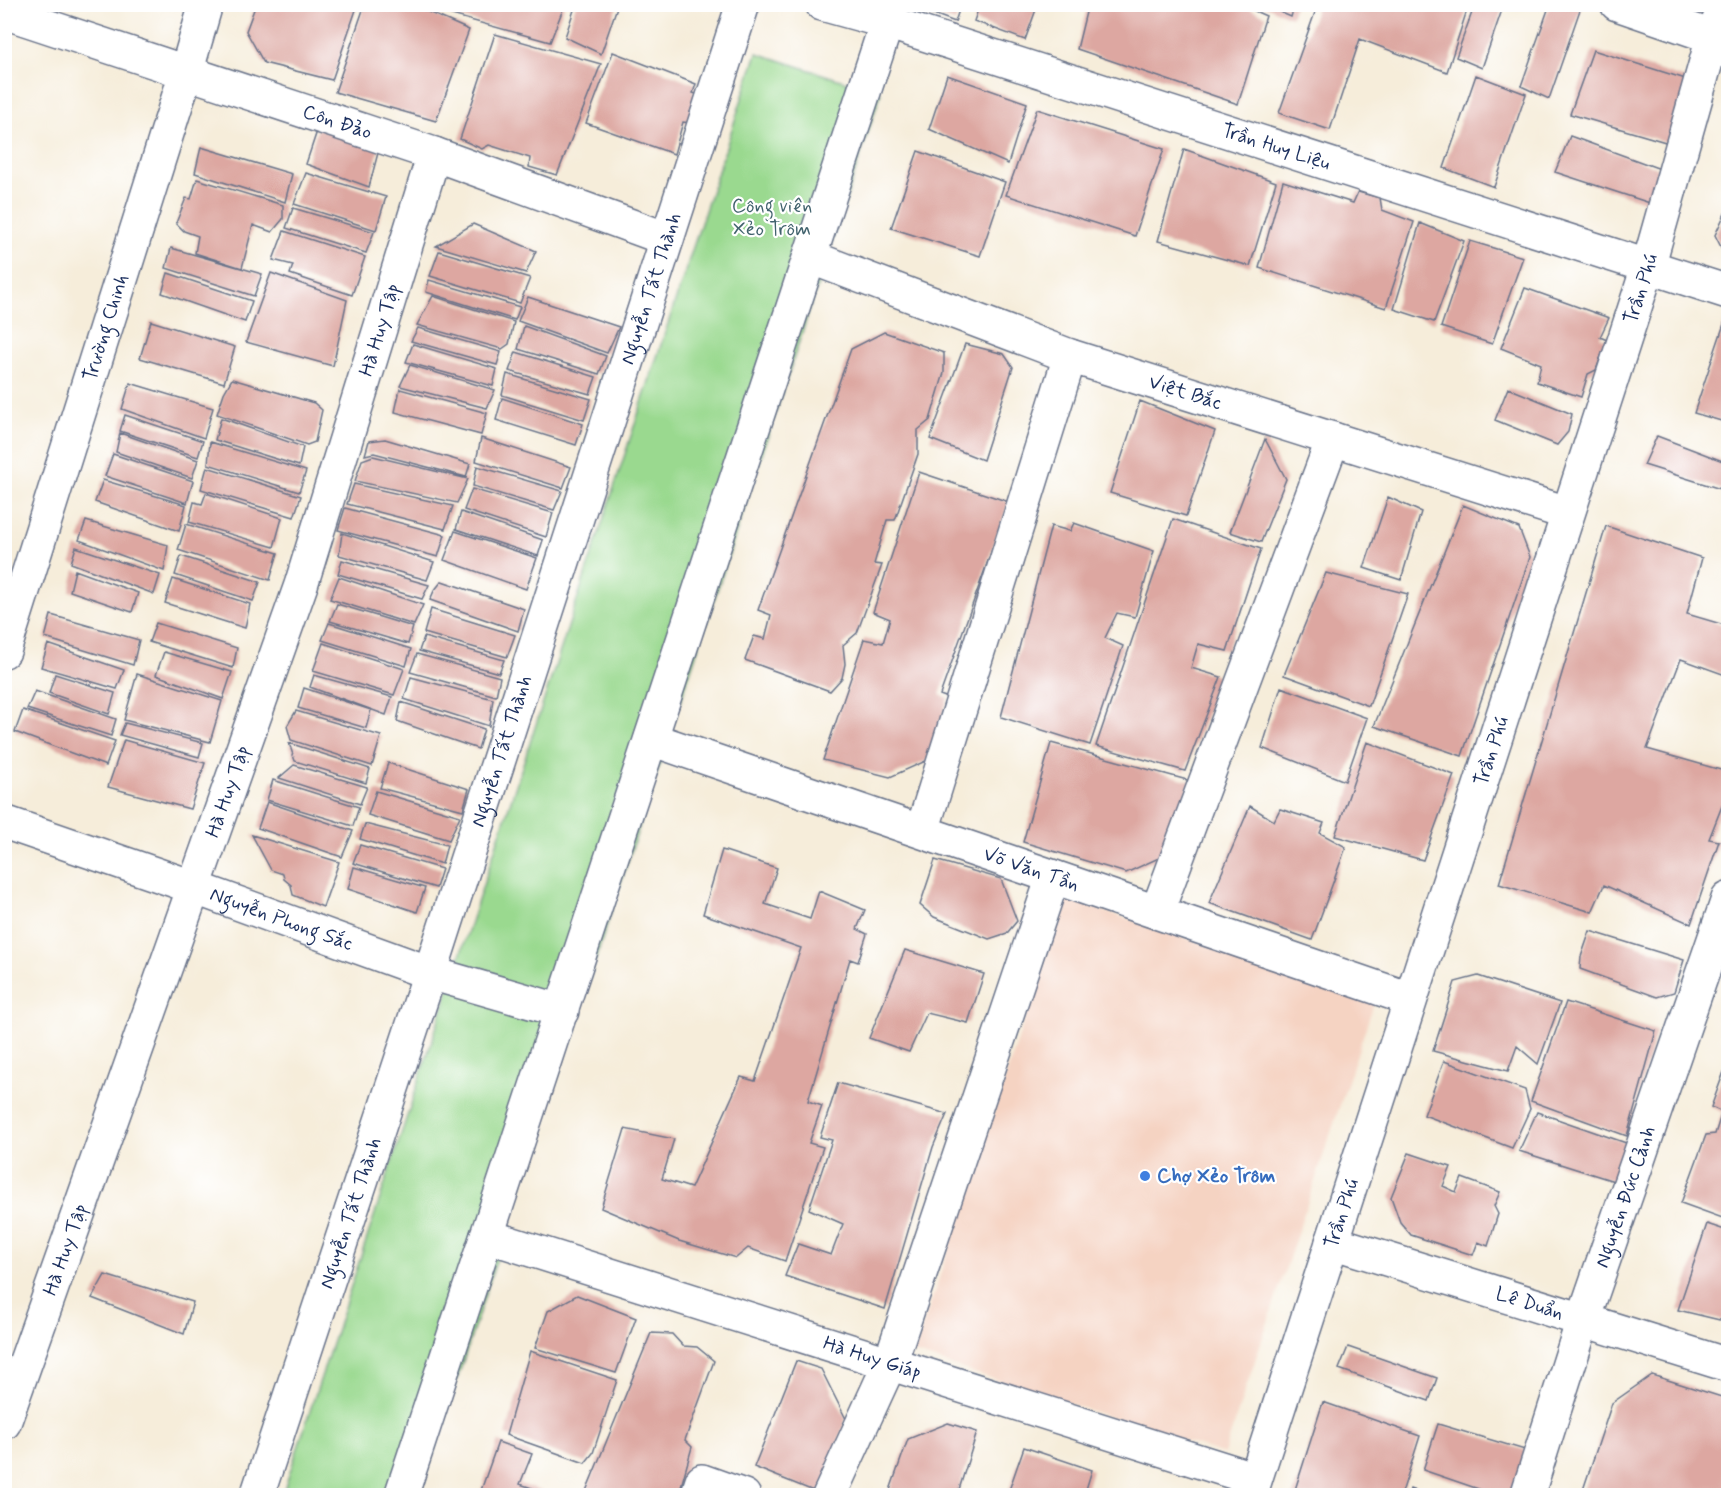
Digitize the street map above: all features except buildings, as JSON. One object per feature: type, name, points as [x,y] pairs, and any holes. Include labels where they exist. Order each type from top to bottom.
[{"type":"street","name":"Trường Chinh","points":[[4,651],[206,4]]},
{"type":"street","name":"Nguyễn Tất Thành","points":[[257,1496],[430,973],[743,4]]},
{"type":"street","name":"Trần Huy Liệu","points":[[822,4],[887,22],[1728,292]]},
{"type":"street","points":[[1617,4],[1713,37]]},
{"type":"street","name":"Trần Phú","points":[[1253,1487],[1648,267],[1713,37],[1725,4]]},
{"type":"street","name":"Côn Đảo","points":[[4,12],[434,154],[667,239]]},
{"type":"street","points":[[401,1496],[887,22]]},
{"type":"street","name":"Hà Huy Tập","points":[[4,1423],[301,585],[434,154]]},
{"type":"street","name":"Việt Bắc","points":[[810,257],[1070,356],[1567,513]]},
{"type":"street","points":[[922,831],[1070,356]]},
{"type":"street","points":[[1157,912],[1333,439]]},
{"type":"street","name":"Võ Văn Tần","points":[[651,739],[1410,999]]},
{"type":"street","name":"Nguyễn Phong Sắc","points":[[4,822],[193,887],[430,973],[562,1011]]},
{"type":"street","points":[[830,1496],[890,1363],[1053,877]]},
{"type":"street","name":"Nguyễn Đức Cảnh","points":[[1527,1496],[1583,1320],[1728,899]]},
{"type":"street","name":"Hà Huy Giáp","points":[[488,1236],[890,1363],[1253,1487]]},
{"type":"street","name":"Lê Duẩn","points":[[1332,1242],[1728,1365]]},
{"type":"street","points":[[697,1496],[702,1481],[744,1496]]},
{"type":"shaded area","name":"Chợ Xẻo Trôm","points":[[1065,898],[1375,1000],[1224,1454],[914,1353]]},
{"type":"green space","name":"Công viên Xẻo Trôm","points":[[757,53],[881,93],[419,1495],[282,1496]]},
{"type":"place","name":"Chợ Xẻo Trôm","points":[[1145,1176]]}]
